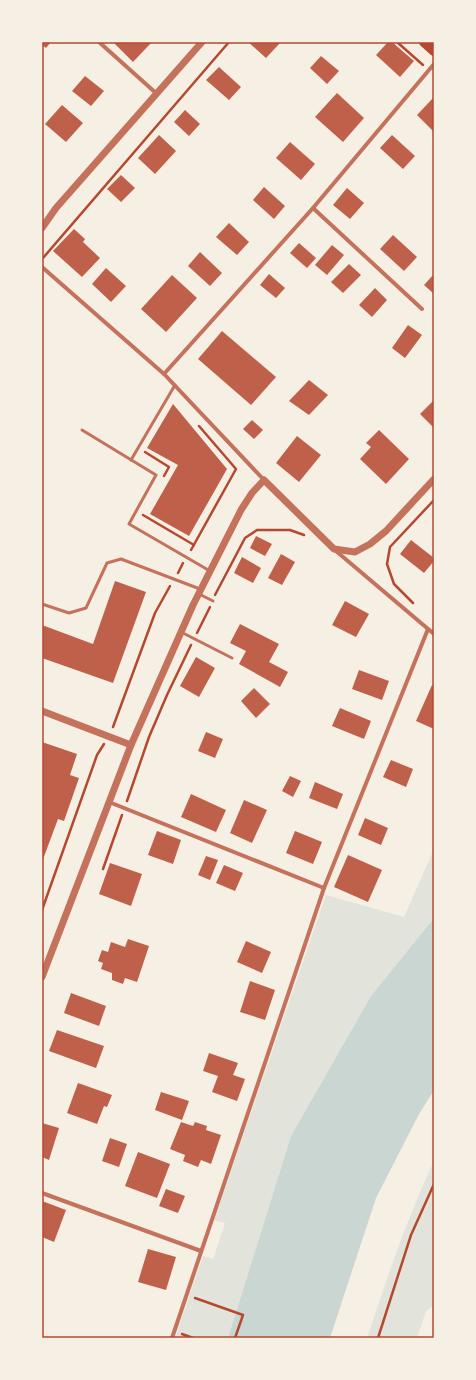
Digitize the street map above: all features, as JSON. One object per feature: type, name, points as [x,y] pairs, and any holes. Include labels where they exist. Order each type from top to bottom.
[{"type":"main road","points":[[424,42],[434,51]]},
{"type":"street","points":[[100,42],[157,94]]},
{"type":"street","points":[[42,228],[56,208],[202,42]]},
{"type":"street","points":[[164,374],[313,208],[434,64]]},
{"type":"street","points":[[313,208],[422,309]]},
{"type":"street","points":[[42,267],[164,374],[264,480],[334,549],[434,634]]},
{"type":"street","points":[[334,549],[355,552],[370,544],[386,531],[434,479]]},
{"type":"street","points":[[42,977],[131,745],[181,632],[240,510],[252,493],[264,480]]},
{"type":"street","points":[[172,1338],[324,888],[428,629]]},
{"type":"street","points":[[42,711],[131,745]]},
{"type":"street","points":[[109,802],[324,888]]},
{"type":"street","points":[[42,1193],[201,1251]]},
{"type":"lane","points":[[131,460],[175,385]]},
{"type":"lane","points":[[82,430],[156,475],[129,524],[210,571]]},
{"type":"lane","points":[[42,604],[69,613],[86,608],[107,563],[121,559],[174,579],[200,592],[213,601]]},
{"type":"lane","points":[[181,632],[232,658]]},
{"type":"path","points":[[42,259],[229,42]]},
{"type":"path","points":[[397,42],[429,70]]},
{"type":"path","points":[[42,910],[96,755],[110,736],[155,613],[236,469],[197,424]]},
{"type":"path","points":[[418,608],[394,584],[387,564],[390,547],[434,500]]},
{"type":"path","points":[[103,869],[149,737],[167,695],[245,538],[257,530],[290,530],[307,537]]},
{"type":"path","points":[[378,1338],[411,1235],[434,1184]]},
{"type":"path","points":[[187,1295],[243,1315],[235,1338]]},
{"type":"shaded area","points":[[434,849],[434,918],[371,996],[291,1136],[228,1338],[175,1338],[203,1256],[213,1259],[225,1223],[214,1220],[326,895],[404,917]]},
{"type":"shaded area","points":[[434,918],[434,1090],[418,1116],[376,1198],[330,1338],[228,1338],[291,1136],[371,996]]},
{"type":"shaded area","points":[[434,1161],[434,1305],[426,1311],[417,1338],[367,1338],[406,1226]]},
{"type":"building","points":[[42,42],[51,42],[46,48],[42,45]]},
{"type":"building","points":[[113,42],[150,42],[151,43],[133,62]]},
{"type":"building","points":[[248,42],[279,42],[280,43],[266,58]]},
{"type":"building","points":[[388,42],[392,42],[414,61],[400,77],[376,55]]},
{"type":"building","points":[[321,56],[339,71],[327,84],[310,68]]},
{"type":"building","points":[[219,67],[241,87],[229,100],[206,80]]},
{"type":"building","points":[[85,76],[104,91],[91,106],[72,91]]},
{"type":"building","points":[[337,93],[364,118],[343,142],[315,117]]},
{"type":"building","points":[[434,97],[434,132],[417,115]]},
{"type":"building","points":[[62,105],[83,123],[66,142],[45,124]]},
{"type":"building","points":[[185,110],[200,124],[189,136],[174,122]]},
{"type":"building","points":[[159,135],[176,151],[155,174],[138,158]]},
{"type":"building","points":[[392,135],[415,156],[403,169],[380,148]]},
{"type":"building","points":[[290,142],[315,164],[301,180],[276,158]]},
{"type":"building","points":[[121,175],[135,188],[121,202],[107,189]]},
{"type":"building","points":[[264,187],[285,206],[274,219],[253,200]]},
{"type":"building","points":[[347,188],[364,203],[350,219],[333,205]]},
{"type":"building","points":[[229,223],[249,242],[237,255],[216,237]]},
{"type":"building","points":[[74,229],[85,239],[83,242],[100,258],[82,277],[53,251]]},
{"type":"building","points":[[393,235],[417,257],[404,271],[380,249]]},
{"type":"building","points":[[299,243],[316,258],[307,268],[290,253]]},
{"type":"building","points":[[332,245],[344,255],[327,275],[315,265]]},
{"type":"building","points":[[200,252],[222,273],[210,286],[188,266]]},
{"type":"building","points":[[349,264],[361,275],[343,293],[331,282]]},
{"type":"building","points":[[106,268],[126,286],[111,302],[92,284]]},
{"type":"building","points":[[269,274],[285,288],[276,298],[260,285]]},
{"type":"building","points":[[434,274],[434,294],[424,285]]},
{"type":"building","points":[[172,275],[197,298],[166,332],[141,309]]},
{"type":"building","points":[[375,288],[387,300],[372,317],[359,305]]},
{"type":"building","points":[[408,325],[422,335],[405,358],[392,348]]},
{"type":"building","points":[[222,331],[276,377],[251,405],[198,359]]},
{"type":"building","points":[[309,380],[328,395],[309,415],[289,401]]},
{"type":"building","points":[[434,400],[434,428],[420,414]]},
{"type":"building","points":[[173,404],[227,469],[189,536],[150,514],[178,465],[147,448]]},
{"type":"building","points":[[252,420],[263,430],[254,439],[243,429]]},
{"type":"building","points":[[379,430],[409,459],[386,484],[360,459],[371,447],[366,443]]},
{"type":"building","points":[[297,436],[321,455],[299,482],[276,463]]},
{"type":"building","points":[[256,536],[272,544],[265,556],[250,548]]},
{"type":"building","points":[[411,540],[434,558],[434,561],[424,573],[400,554]]},
{"type":"building","points":[[281,554],[295,562],[282,585],[268,578]]},
{"type":"building","points":[[242,557],[261,568],[253,583],[234,573]]},
{"type":"building","points":[[115,581],[146,592],[113,683],[42,658],[42,625],[93,644]]},
{"type":"building","points":[[345,601],[369,614],[356,637],[332,625]]},
{"type":"building","points":[[240,624],[279,644],[269,662],[288,672],[280,687],[239,664],[246,651],[230,643]]},
{"type":"building","points":[[196,657],[215,668],[199,697],[180,686]]},
{"type":"building","points":[[359,670],[389,681],[382,700],[352,689]]},
{"type":"building","points":[[432,685],[434,686],[434,729],[416,721]]},
{"type":"building","points":[[254,688],[270,704],[256,718],[241,701]]},
{"type":"building","points":[[340,708],[371,721],[364,739],[332,726]]},
{"type":"building","points":[[206,732],[223,739],[215,758],[198,751]]},
{"type":"building","points":[[42,742],[77,754],[70,775],[79,778],[64,821],[58,819],[42,862],[43,777]]},
{"type":"building","points":[[391,760],[413,769],[406,787],[383,777]]},
{"type":"building","points":[[290,776],[301,781],[293,797],[282,791]]},
{"type":"building","points":[[315,782],[343,794],[337,809],[309,798]]},
{"type":"building","points":[[191,794],[226,810],[216,832],[181,817]]},
{"type":"building","points":[[244,800],[267,810],[252,843],[230,833]]},
{"type":"building","points":[[365,818],[388,828],[381,845],[358,835]]},
{"type":"building","points":[[157,831],[181,840],[173,864],[148,855]]},
{"type":"building","points":[[295,831],[322,842],[313,864],[286,853]]},
{"type":"building","points":[[348,855],[382,870],[368,902],[334,887]]},
{"type":"building","points":[[206,856],[218,860],[210,880],[198,875]]},
{"type":"building","points":[[110,863],[142,874],[131,906],[99,894]]},
{"type":"building","points":[[224,865],[243,873],[235,891],[216,883]]},
{"type":"building","points":[[128,939],[149,946],[137,982],[125,978],[123,984],[112,980],[112,973],[101,969],[103,963],[98,961],[102,950],[108,952],[111,942],[125,947]]},
{"type":"building","points":[[246,941],[271,952],[262,973],[237,962]]},
{"type":"building","points":[[250,981],[275,990],[265,1020],[240,1012]]},
{"type":"building","points":[[71,993],[106,1006],[99,1026],[64,1013]]},
{"type":"building","points":[[57,1030],[104,1046],[96,1068],[49,1051]]},
{"type":"building","points":[[209,1053],[238,1063],[233,1075],[245,1079],[237,1101],[212,1092],[218,1076],[203,1071]]},
{"type":"building","points":[[78,1083],[112,1095],[107,1107],[104,1106],[97,1124],[67,1113]]},
{"type":"building","points":[[161,1092],[189,1101],[182,1120],[155,1110]]},
{"type":"building","points":[[181,1122],[193,1126],[195,1122],[207,1126],[206,1130],[221,1135],[211,1164],[201,1160],[198,1167],[183,1161],[185,1155],[170,1149]]},
{"type":"building","points":[[42,1123],[59,1128],[49,1160],[42,1157]]},
{"type":"building","points":[[110,1138],[127,1144],[119,1167],[102,1161]]},
{"type":"building","points":[[138,1152],[170,1164],[157,1198],[125,1186]]},
{"type":"building","points":[[166,1189],[185,1196],[178,1213],[159,1206]]},
{"type":"building","points":[[42,1201],[66,1210],[54,1242],[42,1237]]},
{"type":"building","points":[[148,1249],[176,1257],[166,1290],[138,1282]]}]
